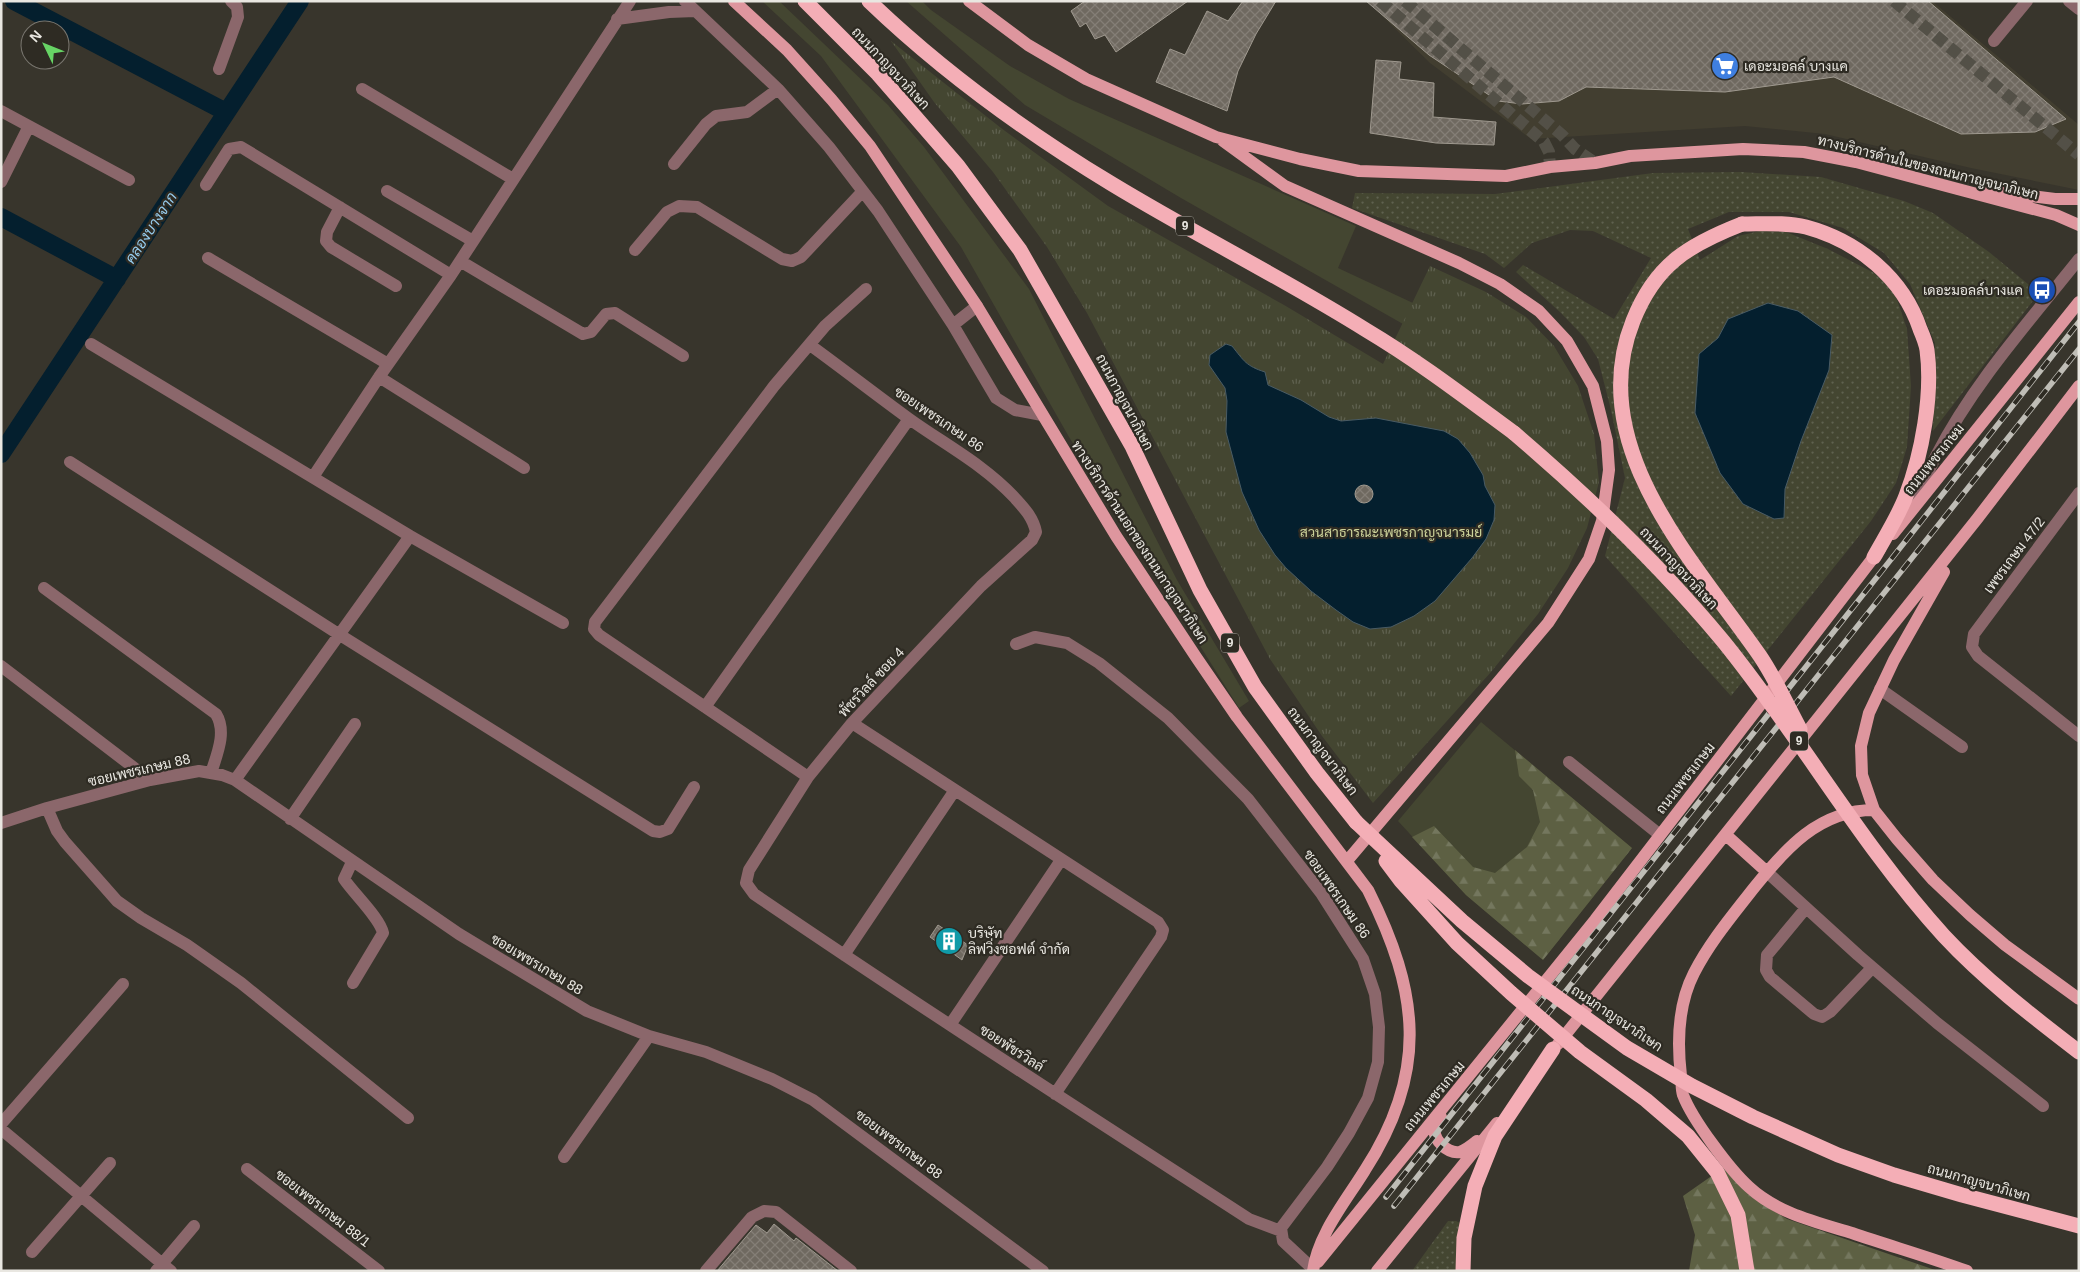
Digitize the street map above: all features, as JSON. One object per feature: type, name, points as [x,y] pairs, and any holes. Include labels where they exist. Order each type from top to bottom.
[{"type":"highway","name":"ถนนกาญจนาภิเษก","points":[[805,1],[878,74],[958,166],[1020,250],[1132,446],[1200,590],[1255,687],[1317,773],[1356,822],[1441,902],[1528,976],[1627,1048],[1692,1086],[1753,1117],[1838,1155],[1894,1175],[2079,1226]]},
{"type":"highway","name":"ถนนกาญจนาภิเษก","points":[[869,1],[893,24],[954,74],[1030,131],[1112,184],[1367,330],[1420,364],[1514,433],[1566,478],[1626,534],[1676,586],[1724,642],[1798,739],[1839,802],[1886,865],[1946,938],[1993,982],[2079,1052]]},
{"type":"highway","points":[[1839,802],[1761,658],[1654,505],[1640,474],[1629,441],[1622,408],[1620,375],[1626,338],[1639,306],[1655,279],[1680,254],[1713,235],[1742,224],[1771,223],[1806,227],[1838,239],[1867,256],[1891,277],[1914,310],[1927,350],[1928,398],[1919,451],[1906,497],[1874,557]]},
{"type":"highway","points":[[1356,822],[1401,881],[1457,943],[1511,993],[1573,1046],[1646,1100],[1688,1136],[1717,1172],[1738,1215],[1747,1271]]},
{"type":"highway","points":[[1463,1271],[1464,1238],[1478,1177],[1495,1136],[1553,1049]]},
{"type":"main road","name":"ทางบริการด้านนอกของถนนกาญจนาภิเษก","points":[[734,1],[787,50],[870,146],[978,306],[1116,536],[1196,657],[1258,745],[1368,890],[1384,922],[1401,972],[1408,1001],[1411,1032],[1409,1057],[1401,1097],[1393,1120],[1367,1168],[1321,1242],[1312,1270]]},
{"type":"main road","name":"ทางบริการด้านในของถนนกาญจนาภิเษก","points":[[969,1],[1028,45],[1086,79],[1216,137],[1359,171],[1506,176],[1550,167],[1595,163],[1630,156],[1743,149],[1804,152],[1856,162],[2056,215],[2079,225]]},
{"type":"main road","points":[[1216,137],[1285,186],[1459,263],[1500,284],[1539,311],[1567,341],[1593,386],[1607,441],[1609,470],[1602,521],[1589,559],[1548,623],[1347,861]]},
{"type":"main road","points":[[1940,185],[2055,199],[2079,199]]},
{"type":"main road","name":"ถนนเพชรเกษม","points":[[1312,1270],[1595,920],[1874,557],[2079,302]]},
{"type":"main road","points":[[1377,1271],[1488,1135],[1553,1049],[1977,519],[2079,386]]},
{"type":"main road","points":[[1977,519],[1932,591],[1868,714],[1861,746],[1862,774],[1874,810],[1933,880],[1970,916],[2005,945],[2079,999]]},
{"type":"main road","points":[[1874,810],[1858,810],[1832,817],[1806,833],[1767,872],[1718,933],[1693,974],[1680,1013],[1678,1053],[1683,1094],[1699,1125],[1726,1160],[1748,1187],[1771,1204],[1802,1218],[1967,1271]]},
{"type":"main road","points":[[1726,835],[1767,872]]},
{"type":"main road","points":[[1447,1104],[1435,1128],[1435,1135],[1445,1149],[1454,1152],[1462,1151],[1488,1135]]},
{"type":"street","points":[[219,69],[238,17],[237,7],[231,1]]},
{"type":"street","points":[[314,477],[379,377],[460,261],[630,1]]},
{"type":"street","points":[[685,1],[778,89],[829,147],[878,211],[953,325],[996,398],[1015,410],[1042,415]]},
{"type":"street","points":[[1994,40],[2027,1]]},
{"type":"street","points":[[2069,1],[2079,9]]},
{"type":"street","points":[[618,19],[669,12],[695,11]]},
{"type":"street","points":[[362,89],[513,179]]},
{"type":"street","points":[[674,164],[706,124],[716,116],[747,112],[778,89]]},
{"type":"street","points":[[1,111],[129,180]]},
{"type":"street","points":[[1,182],[29,126]]},
{"type":"street","points":[[206,185],[229,149],[241,147],[451,274]]},
{"type":"street","points":[[387,191],[473,240]]},
{"type":"street","points":[[635,250],[666,212],[679,206],[697,207],[782,259],[792,261],[801,257],[863,191]]},
{"type":"street","points":[[340,207],[327,232],[326,241],[331,247],[396,286]]},
{"type":"street","points":[[208,258],[388,364]]},
{"type":"street","points":[[1913,509],[1936,457],[1964,409],[1990,370],[2079,259]]},
{"type":"street","points":[[460,261],[583,334],[591,332],[606,314],[610,312],[615,313],[683,356]]},
{"type":"street","points":[[808,777],[594,630],[595,622],[774,386],[825,326],[866,289]]},
{"type":"street","points":[[953,325],[978,306]]},
{"type":"street","points":[[92,344],[410,536],[563,623]]},
{"type":"street","name":"ซอยเพชรเกษม 86","points":[[810,345],[909,419],[980,465],[997,479],[1026,510],[1034,523],[1036,532]]},
{"type":"street","points":[[379,377],[524,468]]},
{"type":"street","points":[[705,706],[909,419]]},
{"type":"street","points":[[70,462],[340,635],[653,831],[660,832],[668,829],[694,787]]},
{"type":"street","name":"เพชรเกษม 47/2","points":[[2079,493],[1974,634],[1972,647],[1978,656],[2079,736]]},
{"type":"street","name":"พัชรวิลล์ ซอย 4","points":[[749,870],[808,777],[852,723],[981,586],[1032,540],[1036,532]]},
{"type":"street","points":[[235,780],[410,536]]},
{"type":"street","points":[[44,588],[216,714],[221,722],[221,740],[211,773]]},
{"type":"street","name":"ซอยเพชรเกษม 86","points":[[1016,644],[1035,637],[1067,643],[1099,663],[1168,718],[1248,799],[1321,893],[1363,959],[1375,994],[1379,1027],[1378,1062],[1368,1098],[1350,1134],[1286,1219],[1281,1231]]},
{"type":"street","points":[[1,666],[150,780]]},
{"type":"street","points":[[1880,689],[1962,747]]},
{"type":"street","points":[[852,723],[1158,922],[1163,930],[1161,937],[1055,1094]]},
{"type":"street","points":[[290,818],[356,724]]},
{"type":"street","points":[[1569,762],[1660,835]]},
{"type":"street","name":"ซอยเพชรเกษม 88","points":[[1,823],[46,808],[150,780],[199,771],[235,780],[459,934],[587,1011],[649,1036],[706,1052],[772,1079],[813,1100],[1043,1271]]},
{"type":"street","points":[[844,955],[955,790]]},
{"type":"street","points":[[46,808],[64,842],[117,901],[141,918],[188,945],[241,983],[408,1118]]},
{"type":"street","points":[[950,1025],[1062,860]]},
{"type":"street","points":[[352,862],[344,879],[356,896],[381,924],[383,933],[353,983]]},
{"type":"street","name":"ซอยพัชรวิลล์","points":[[749,870],[746,883],[754,894],[1055,1094],[1249,1219],[1281,1231]]},
{"type":"street","points":[[1767,872],[1872,968],[1937,1023],[2043,1106]]},
{"type":"street","points":[[1806,908],[1767,955],[1766,970],[1770,976],[1814,1014],[1822,1017],[1830,1012],[1872,968]]},
{"type":"street","points":[[1,1124],[123,984]]},
{"type":"street","points":[[564,1157],[649,1036]]},
{"type":"street","points":[[1,1129],[163,1268],[194,1226]]},
{"type":"street","points":[[32,1252],[110,1162]]},
{"type":"street","name":"ซอยเพชรเกษม 88/1","points":[[247,1168],[379,1271]]},
{"type":"street","points":[[706,1271],[752,1217],[764,1211],[776,1212],[851,1271]]},
{"type":"street","points":[[1281,1231],[1283,1241],[1312,1270]]},
{"type":"shaded area","name":"เดอะมอลล์ บางแค","points":[[1367,1],[1932,1],[2079,125],[2079,190],[1971,168],[1825,134],[1745,126],[1531,139],[1430,63]]},
{"type":"green space","points":[[762,1],[779,1],[888,105],[924,147],[1029,289],[1177,580],[1249,701],[1239,708],[1069,437],[961,247],[821,56]]},
{"type":"green space","points":[[906,1],[922,1],[931,10],[1010,66],[1069,99],[1356,226],[1338,268],[1413,303],[1403,324],[1181,198],[1025,105]]},
{"type":"green space","name":"สวนสาธารณะเพชรกาญจนารมย์","points":[[891,41],[1001,128],[1108,206],[1284,305],[1383,364],[1430,266],[1486,292],[1526,317],[1554,346],[1578,386],[1594,434],[1599,482],[1587,528],[1568,568],[1538,614],[1491,672],[1373,803],[1322,736],[1270,659],[1087,313],[1047,247],[993,172],[934,102]]},
{"type":"green space","points":[[1741,172],[1821,177],[1904,201],[1933,213],[1989,252],[2039,293],[1933,431],[1935,343],[1910,284],[1884,253],[1843,228],[1789,212],[1729,212],[1688,229],[1700,260],[1738,236],[1760,231],[1786,232],[1828,249],[1874,273],[1894,291],[1907,329],[1911,386],[1907,447],[1896,483],[1871,521],[1731,696],[1605,556],[1625,478],[1598,359],[1584,337],[1516,272],[1523,265],[1614,319],[1651,258],[1593,231],[1570,230],[1532,243],[1504,268],[1485,254],[1352,208],[1355,193],[1495,194],[1653,173]]},
{"type":"green space","points":[[1481,722],[1632,848],[1543,960],[1466,895],[1398,821]]},
{"type":"green space","points":[[1515,750],[1632,848],[1543,960],[1466,895],[1412,837],[1434,826],[1473,867],[1495,873],[1527,847],[1540,822],[1533,790],[1519,776]]},
{"type":"green space","points":[[1723,1168],[1753,1198],[1787,1219],[1938,1271],[1689,1271],[1695,1235],[1683,1196]]},
{"type":"green space","points":[[1448,1221],[1456,1221],[1462,1224],[1460,1271],[1412,1271]]},
{"type":"water","points":[[1768,303],[1798,311],[1832,335],[1829,370],[1801,441],[1785,489],[1784,518],[1774,519],[1743,504],[1720,473],[1695,413],[1699,354],[1718,338],[1728,319]]},
{"type":"water","points":[[1226,344],[1232,346],[1249,365],[1265,372],[1268,385],[1301,400],[1329,417],[1341,421],[1376,418],[1444,431],[1458,439],[1470,453],[1483,475],[1485,486],[1495,505],[1494,520],[1486,539],[1435,601],[1414,616],[1391,627],[1370,629],[1353,622],[1311,591],[1275,555],[1259,530],[1242,492],[1226,432],[1227,401],[1225,388],[1209,365],[1210,355]]},
{"type":"building","points":[[1085,1],[1188,1],[1116,52],[1105,35],[1095,39],[1086,23],[1080,27],[1071,11]]},
{"type":"building","points":[[1243,1],[1276,1],[1256,34],[1238,71],[1227,111],[1156,82],[1170,49],[1185,55],[1207,11],[1228,21]]},
{"type":"building","name":"เดอะมอลล์ บางแค","points":[[1366,1],[1928,1],[2066,119],[2035,132],[1961,134],[1834,77],[1725,92],[1586,87],[1559,101],[1522,104],[1498,101],[1429,55]]},
{"type":"building","points":[[1376,60],[1401,62],[1399,79],[1434,83],[1433,117],[1496,122],[1494,145],[1436,143],[1370,133]]},
{"type":"building","points":[[1364,485],[1370,488],[1373,494],[1370,500],[1364,503],[1358,500],[1355,494],[1358,488]]},
{"type":"building","name":"บริษัท ลิฟวิ่งซอฟต์ จำกัด","points":[[938,925],[968,945],[962,960],[930,937]]},
{"type":"building","points":[[774,1224],[794,1241],[796,1238],[838,1271],[717,1271],[756,1225],[767,1233]]},
{"type":"waterway","points":[[14,1],[226,112]]},
{"type":"waterway","name":"คลองบางจาก","points":[[1,454],[300,1]]},
{"type":"waterway","points":[[1,217],[117,279]]},
{"type":"tunnel","points":[[1380,1],[1544,142],[1549,152],[1550,167]]},
{"type":"tunnel","points":[[1405,1],[1562,135],[1575,149],[1595,163]]},
{"type":"tunnel","points":[[1894,1],[2079,155]]},
{"type":"railway","points":[[1386,1197],[2079,322]]},
{"type":"railway","points":[[1394,1206],[2079,349]]},
{"type":"place","name":"เดอะมอลล์ บางแค","points":[[1725,66]]},
{"type":"place","name":"เดอะมอลล์บางแค","points":[[2042,290]]},
{"type":"place","name":"บริษัท ลิฟวิ่งซอฟต์ จำกัด","points":[[949,941]]}]
